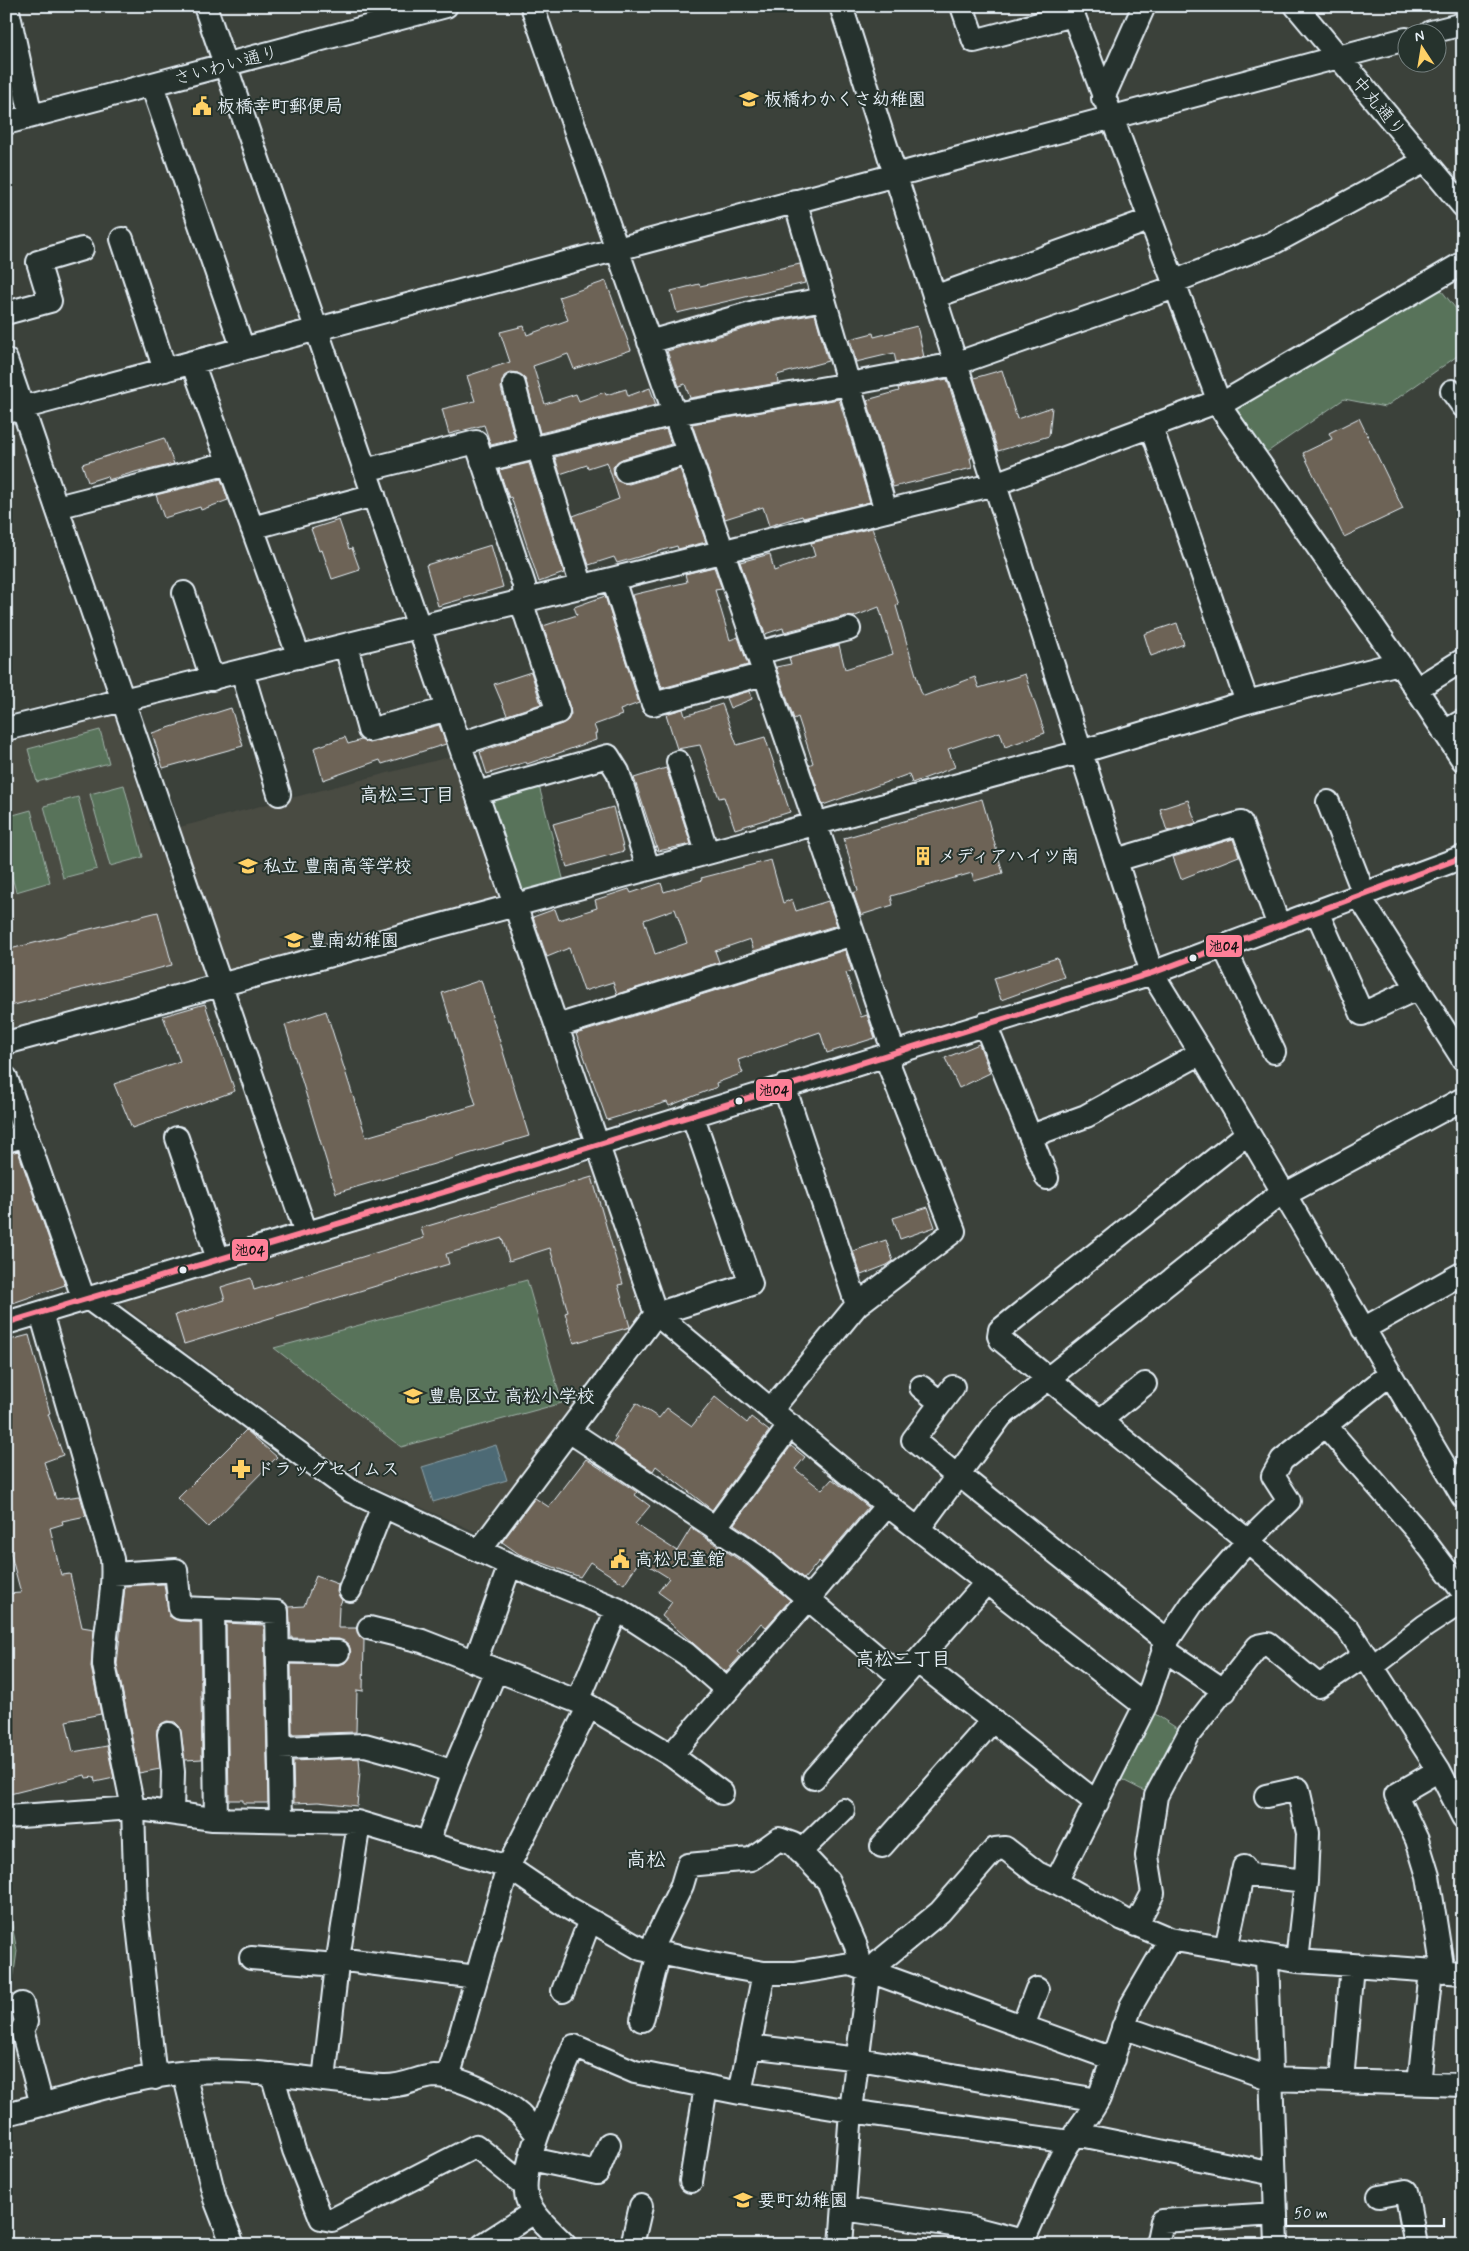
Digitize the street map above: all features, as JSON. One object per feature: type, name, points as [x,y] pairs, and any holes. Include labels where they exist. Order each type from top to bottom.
[{"type":"street","points":[[7,6],[31,116]]},
{"type":"street","points":[[205,6],[656,1314],[854,1479],[1145,1706]]},
{"type":"street","name":"さいわい通り","points":[[6,123],[446,6]]},
{"type":"street","points":[[532,6],[723,552],[853,934],[890,1054],[954,1231],[858,1305],[771,1410]]},
{"type":"street","points":[[841,6],[1152,973],[1390,1374],[1459,1482]]},
{"type":"street","points":[[962,6],[974,41],[1071,11],[1106,108],[1222,410],[1416,689],[1454,727],[1463,760]]},
{"type":"street","points":[[1106,108],[1144,6]]},
{"type":"street","name":"中丸通り","points":[[1296,6],[1463,206]]},
{"type":"street","points":[[1446,28],[1463,24]]},
{"type":"street","points":[[14,410],[896,174],[1106,108],[1338,57],[1396,42]]},
{"type":"street","points":[[152,85],[243,348]]},
{"type":"street","points":[[482,461],[674,414],[955,364],[1174,284],[1272,243],[1425,161]]},
{"type":"street","points":[[796,201],[886,511]]},
{"type":"street","points":[[934,297],[1150,220]]},
{"type":"street","points":[[122,240],[165,370]]},
{"type":"street","points":[[6,313],[50,301],[38,262],[82,249]]},
{"type":"street","points":[[6,729],[995,484],[1230,399],[1463,263]]},
{"type":"street","points":[[648,342],[758,312],[824,299]]},
{"type":"street","points":[[6,360],[14,410],[57,507],[306,1233]]},
{"type":"street","points":[[192,362],[299,657]]},
{"type":"street","points":[[514,385],[582,587]]},
{"type":"street","points":[[1151,427],[1247,702]]},
{"type":"street","points":[[365,470],[476,442],[524,586],[525,613],[558,712],[460,744]]},
{"type":"street","points":[[626,471],[688,453]]},
{"type":"street","points":[[57,507],[229,463]]},
{"type":"street","points":[[252,528],[374,495]]},
{"type":"street","points":[[613,579],[653,704],[764,674]]},
{"type":"street","points":[[184,593],[212,678]]},
{"type":"street","points":[[757,653],[849,629]]},
{"type":"street","points":[[346,646],[369,730],[448,708]]},
{"type":"street","points":[[1416,689],[1463,660]]},
{"type":"street","points":[[6,1043],[220,983],[1080,752],[1247,702],[1399,663]]},
{"type":"street","points":[[242,671],[278,794]]},
{"type":"street","points":[[476,793],[608,756],[618,772],[648,868]]},
{"type":"street","points":[[678,762],[707,852]]},
{"type":"street","points":[[1328,802],[1361,895],[1463,1059]]},
{"type":"street","points":[[1116,860],[1241,823],[1279,926]]},
{"type":"street","points":[[6,1323],[598,1144],[1152,973],[1463,857]]},
{"type":"street","points":[[1317,912],[1362,1014],[1418,988]]},
{"type":"street","points":[[557,1026],[853,934]]},
{"type":"street","points":[[1224,947],[1274,1052]]},
{"type":"street","points":[[985,1024],[1047,1178]]},
{"type":"street","points":[[1030,1136],[1086,1116],[1201,1053]]},
{"type":"street","points":[[6,1078],[16,1138],[86,1299],[352,1491],[510,1565],[617,1609],[686,1654],[727,1690]]},
{"type":"street","points":[[784,1086],[858,1305]]},
{"type":"street","points":[[919,1528],[1000,1416],[1283,1193],[1463,1099]]},
{"type":"street","points":[[480,1550],[656,1314],[751,1284],[692,1114]]},
{"type":"street","points":[[1248,1133],[1000,1330],[999,1336],[1001,1340],[1248,1541],[1348,1629],[1439,1770],[1463,1817]]},
{"type":"street","points":[[177,1138],[218,1259]]},
{"type":"street","points":[[1364,1329],[1463,1273]]},
{"type":"street","points":[[42,1313],[112,1559],[113,1574],[109,1618],[104,1641],[104,1665],[133,1808],[136,1908],[155,2078]]},
{"type":"street","points":[[1056,1882],[1145,1706],[1165,1645],[1192,1604],[1248,1541],[1289,1501],[1272,1476],[1282,1460],[1390,1374]]},
{"type":"street","points":[[1101,1420],[1145,1384]]},
{"type":"street","points":[[921,1387],[946,1395],[913,1440],[1165,1645],[1225,1691]]},
{"type":"street","points":[[714,1528],[790,1425]]},
{"type":"street","points":[[1136,1925],[1153,1893],[1147,1856],[1156,1796],[1190,1734],[1258,1646],[1268,1644],[1319,1686],[1369,1660],[1461,1605],[1417,1531],[1325,1425]]},
{"type":"street","points":[[569,1431],[755,1554],[902,1678]]},
{"type":"street","points":[[671,1755],[809,1598],[888,1504]]},
{"type":"street","points":[[350,1590],[383,1506]]},
{"type":"street","points":[[427,1844],[453,1772],[485,1666],[510,1565]]},
{"type":"street","points":[[113,1574],[176,1570],[180,1608],[277,1612],[281,1820]]},
{"type":"street","points":[[814,1778],[987,1582]]},
{"type":"street","points":[[213,1609],[216,1819]]},
{"type":"street","points":[[448,2078],[508,1867],[583,1704],[617,1609]]},
{"type":"street","points":[[369,1628],[422,1641],[583,1704],[671,1755],[722,1792]]},
{"type":"street","points":[[278,1651],[338,1652]]},
{"type":"street","points":[[918,1661],[1097,1804]]},
{"type":"street","points":[[882,1846],[993,1720]]},
{"type":"street","points":[[169,1734],[173,1772],[172,1813]]},
{"type":"street","points":[[280,1748],[365,1745],[453,1772]]},
{"type":"street","points":[[1419,2084],[1446,1972],[1428,1876],[1417,1840],[1396,1795],[1439,1770]]},
{"type":"street","points":[[1266,1796],[1298,1789],[1308,1833],[1306,1881],[1297,1961]]},
{"type":"street","points":[[6,1816],[133,1808],[216,1819],[359,1823],[508,1867],[567,1907],[641,1948],[764,1973],[795,1973],[850,1964],[1112,2059]]},
{"type":"street","points":[[800,1852],[843,1810]]},
{"type":"street","points":[[324,2080],[337,1962],[359,1823]]},
{"type":"street","points":[[642,2020],[654,1952],[682,1885],[688,1865],[751,1859],[779,1839],[793,1844],[828,1881],[867,1970],[859,2060],[851,2111],[841,2245]]},
{"type":"street","points":[[867,1970],[940,1912],[995,1849],[1005,1848],[1037,1873],[1136,1925],[1170,1939],[1297,1961],[1446,1972]]},
{"type":"street","points":[[1226,1948],[1243,1870],[1306,1881]]},
{"type":"street","points":[[563,1991],[590,1920]]},
{"type":"street","points":[[844,2209],[973,2228],[1022,2243],[1050,2179],[1073,2138],[1098,2100],[1131,2006],[1170,1939]]},
{"type":"street","points":[[1267,1957],[1277,2245]]},
{"type":"street","points":[[250,1958],[337,1962],[476,1977]]},
{"type":"street","points":[[1342,2081],[1352,1965]]},
{"type":"street","points":[[740,2093],[764,1973]]},
{"type":"street","points":[[1023,2026],[1037,1989]]},
{"type":"street","points":[[22,2004],[26,2022],[22,2030],[42,2105]]},
{"type":"street","points":[[1123,2028],[1272,2079],[1462,2087]]},
{"type":"street","points":[[565,2245],[534,2212],[527,2200],[524,2186],[525,2175],[537,2134],[574,2046],[635,2072],[740,2093],[851,2111],[1073,2138],[1274,2174]]},
{"type":"street","points":[[749,2046],[859,2060],[1098,2100]]},
{"type":"street","points":[[6,2114],[115,2085],[184,2073],[219,2071],[272,2074],[384,2086],[403,2085],[432,2076],[448,2078],[499,2099],[520,2114],[537,2134]]},
{"type":"street","points":[[184,2073],[214,2199],[233,2245]]},
{"type":"street","points":[[272,2074],[294,2150],[321,2218],[332,2220],[476,2146],[524,2186]]},
{"type":"street","points":[[691,2181],[706,2086]]},
{"type":"street","points":[[531,2159],[597,2173],[609,2144]]},
{"type":"street","points":[[1379,2196],[1406,2191],[1416,2245]]},
{"type":"street","points":[[632,2245],[641,2206]]},
{"type":"street","points":[[484,2245],[534,2212]]},
{"type":"street","points":[[1157,2245],[1162,2221],[1276,2214]]},
{"type":"shaded area","name":"私立 豊南高等学校","points":[[115,715],[153,834],[453,756],[500,898],[226,973],[205,974],[197,978],[6,1029],[6,777],[14,775],[6,742]]},
{"type":"shaded area","name":"豊島区立 高松小学校","points":[[585,1162],[597,1169],[645,1308],[485,1529],[474,1531],[358,1479],[126,1308],[124,1301]]},
{"type":"green space","points":[[1438,286],[1463,318],[1463,352],[1385,407],[1344,399],[1263,455],[1233,409]]},
{"type":"green space","points":[[100,730],[109,763],[37,782],[28,749]]},
{"type":"green space","points":[[124,785],[143,857],[110,866],[90,794]]},
{"type":"green space","points":[[539,786],[564,882],[520,893],[489,800]]},
{"type":"green space","points":[[78,797],[97,869],[63,878],[44,806]]},
{"type":"green space","points":[[31,810],[50,882],[16,892],[6,854],[6,817]]},
{"type":"green space","points":[[527,1280],[562,1403],[401,1447],[274,1348]]},
{"type":"green space","points":[[1152,1712],[1181,1731],[1148,1793],[1117,1777]]},
{"type":"green space","points":[[6,1894],[17,1951],[13,1980],[6,1986]]},
{"type":"water","points":[[496,1445],[507,1480],[433,1502],[422,1467]]},
{"type":"building","points":[[800,264],[805,283],[677,313],[671,291]]},
{"type":"building","points":[[606,281],[631,350],[574,369],[568,354],[533,366],[545,404],[576,394],[579,401],[605,392],[606,395],[626,389],[628,396],[650,388],[656,405],[540,433],[526,381],[518,373],[511,372],[504,376],[501,388],[515,439],[491,445],[484,425],[449,434],[442,409],[475,401],[467,376],[510,362],[500,332],[524,326],[527,335],[568,320],[559,297]]},
{"type":"building","points":[[815,314],[828,361],[777,375],[778,383],[690,398],[685,384],[679,386],[667,351],[761,324]]},
{"type":"building","points":[[917,326],[924,357],[896,362],[894,353],[856,362],[850,339],[873,333],[874,337]]},
{"type":"building","points":[[1002,370],[1017,419],[1052,407],[1049,436],[998,451],[974,378]]},
{"type":"building","points":[[947,379],[972,458],[970,458],[972,468],[893,487],[867,400],[899,391],[898,388]]},
{"type":"building","points":[[839,399],[870,502],[803,518],[802,516],[769,526],[763,507],[725,519],[692,424]]},
{"type":"building","points":[[1359,418],[1403,509],[1344,537],[1303,453],[1332,439],[1329,433]]},
{"type":"building","points":[[666,429],[671,444],[622,459],[613,467],[614,475],[617,481],[629,484],[680,469],[706,542],[678,549],[677,546],[617,563],[614,557],[589,565],[573,516],[619,499],[607,462],[588,468],[587,465],[560,474],[555,457]]},
{"type":"building","points":[[164,438],[174,464],[142,470],[108,480],[107,476],[88,482],[82,464]]},
{"type":"building","points":[[529,463],[564,573],[539,582],[511,497],[509,498],[499,470]]},
{"type":"building","points":[[221,479],[228,500],[201,510],[200,507],[164,518],[156,495]]},
{"type":"building","points":[[339,520],[349,549],[352,548],[360,570],[332,579],[322,550],[319,551],[311,529]]},
{"type":"building","points":[[872,528],[899,605],[896,606],[921,692],[924,696],[975,677],[979,688],[1025,674],[1045,733],[1005,747],[1000,732],[948,749],[955,767],[912,783],[909,774],[823,805],[809,765],[813,763],[798,717],[794,719],[776,667],[791,664],[789,658],[839,645],[845,669],[893,654],[879,607],[853,617],[846,616],[784,632],[783,628],[765,634],[740,562],[770,554],[774,571],[815,556],[811,543]]},
{"type":"building","points":[[491,545],[503,587],[438,606],[426,565]]},
{"type":"building","points":[[714,567],[722,589],[715,590],[730,640],[738,637],[748,665],[662,688],[632,595],[687,582],[685,574]]},
{"type":"building","points":[[605,596],[639,703],[620,710],[622,715],[594,725],[597,733],[595,733],[596,740],[527,764],[526,762],[487,774],[480,752],[562,724],[568,720],[571,714],[570,708],[543,626],[577,615],[574,607]]},
{"type":"building","points":[[1177,623],[1184,644],[1151,656],[1144,634]]},
{"type":"building","points":[[531,672],[541,704],[507,715],[494,684]]},
{"type":"building","points":[[750,691],[752,699],[730,708],[726,698]]},
{"type":"building","points":[[722,704],[737,745],[765,737],[790,812],[735,829],[724,797],[719,798],[700,745],[677,749],[666,714],[683,709],[685,716]]},
{"type":"building","points":[[231,708],[243,746],[163,768],[152,733]]},
{"type":"building","points":[[439,725],[446,744],[382,764],[380,760],[323,780],[314,748],[345,737],[348,744],[361,740],[369,743]]},
{"type":"building","points":[[666,768],[691,844],[658,851],[634,778]]},
{"type":"building","name":"メディアハイツ南","points":[[982,799],[1003,873],[974,881],[972,873],[891,896],[893,905],[861,915],[853,893],[858,891],[844,838]]},
{"type":"building","points":[[1188,800],[1196,823],[1167,831],[1160,809]]},
{"type":"building","points":[[613,807],[624,851],[567,867],[553,824]]},
{"type":"building","points":[[1233,839],[1239,856],[1181,879],[1173,857]]},
{"type":"building","points":[[771,860],[783,903],[792,899],[796,911],[828,901],[837,925],[754,951],[750,939],[715,951],[719,962],[617,994],[613,982],[584,991],[569,948],[547,957],[533,917],[555,909],[559,920],[597,908],[595,900],[629,889],[631,893],[661,883],[664,892],[702,880],[701,878]],"holes":[[[675,909],[687,943],[655,954],[644,920]]]},
{"type":"building","points":[[158,912],[172,965],[6,1007],[6,950]]},
{"type":"building","points":[[845,950],[852,971],[846,973],[861,1017],[867,1015],[875,1038],[827,1053],[820,1032],[738,1060],[743,1073],[716,1083],[717,1087],[669,1106],[667,1102],[607,1120],[576,1034]]},
{"type":"building","points":[[1057,958],[1064,977],[1001,1000],[994,978]]},
{"type":"building","points":[[481,980],[529,1136],[336,1193],[285,1025],[326,1011],[366,1137],[476,1105],[442,993]]},
{"type":"building","points":[[205,1004],[235,1091],[132,1128],[114,1084],[180,1061],[163,1016]]},
{"type":"building","points":[[979,1044],[990,1073],[959,1088],[945,1058]]},
{"type":"building","points":[[18,1151],[65,1285],[10,1304],[6,1295],[6,1154]]},
{"type":"building","points":[[592,1177],[623,1284],[618,1285],[630,1327],[574,1343],[565,1313],[568,1312],[550,1248],[509,1261],[502,1238],[446,1254],[449,1264],[184,1344],[175,1315],[225,1300],[221,1287],[251,1278],[254,1290],[424,1238],[421,1228]]},
{"type":"building","points":[[928,1207],[935,1227],[900,1239],[893,1218]]},
{"type":"building","points":[[886,1240],[893,1261],[861,1275],[853,1251]]},
{"type":"building","points":[[29,1335],[50,1413],[48,1414],[63,1455],[44,1462],[56,1499],[80,1496],[86,1516],[62,1521],[63,1524],[50,1528],[61,1575],[70,1574],[82,1627],[94,1629],[91,1667],[101,1714],[66,1721],[73,1752],[107,1746],[114,1778],[95,1782],[94,1777],[86,1778],[85,1775],[6,1795],[6,1594],[21,1593],[6,1536],[6,1341]]},
{"type":"building","points":[[715,1397],[747,1423],[751,1417],[769,1431],[712,1510],[656,1466],[653,1471],[612,1444],[617,1438],[614,1437],[636,1403],[659,1418],[667,1408],[692,1426]]},
{"type":"building","points":[[246,1430],[277,1457],[208,1527],[178,1498]]},
{"type":"building","points":[[791,1446],[805,1457],[795,1469],[822,1490],[832,1479],[868,1507],[821,1563],[819,1561],[804,1579],[763,1544],[734,1524]]},
{"type":"building","points":[[586,1459],[637,1492],[635,1495],[650,1506],[635,1524],[677,1551],[691,1528],[747,1565],[790,1600],[766,1627],[761,1623],[737,1652],[741,1655],[726,1672],[662,1616],[672,1602],[658,1592],[669,1578],[640,1560],[624,1584],[590,1562],[580,1577],[519,1554],[502,1542],[535,1498],[549,1507]]},
{"type":"building","points":[[316,1576],[338,1584],[337,1592],[342,1600],[339,1607],[338,1628],[356,1628],[360,1637],[364,1640],[363,1691],[357,1690],[356,1732],[292,1734],[291,1664],[338,1665],[345,1663],[351,1653],[349,1645],[339,1639],[291,1638],[289,1607],[304,1606]]},
{"type":"building","points":[[164,1584],[169,1616],[179,1621],[200,1622],[202,1759],[185,1760],[180,1727],[175,1722],[167,1721],[157,1729],[160,1769],[139,1773],[117,1664],[125,1586]]},
{"type":"building","points":[[226,1623],[264,1625],[268,1803],[243,1803],[243,1800],[229,1800]]},
{"type":"building","points":[[359,1758],[360,1771],[357,1806],[318,1802],[294,1803],[293,1761]]},
{"type":"transit line","name":"池04","points":[[6,1323],[451,1190],[1152,973],[1463,857]]},
{"type":"place","name":"板橋わかくさ幼稚園","points":[[749,99]]},
{"type":"place","name":"板橋幸町郵便局","points":[[202,106]]},
{"type":"place","name":"メディアハイツ南","points":[[923,856]]},
{"type":"place","name":"私立 豊南高等学校","points":[[248,866]]},
{"type":"place","name":"豊南幼稚園","points":[[294,940]]},
{"type":"place","name":"豊島区立 高松小学校","points":[[413,1396]]},
{"type":"place","name":"ドラッグセイムス","points":[[241,1469]]},
{"type":"place","name":"高松児童館","points":[[620,1559]]},
{"type":"place","name":"要町幼稚園","points":[[743,2200]]},
{"type":"district","name":"高松三丁目","points":[[407,794]]},
{"type":"district","name":"高松二丁目","points":[[903,1658]]},
{"type":"district","name":"高松","points":[[646,1859]]}]
